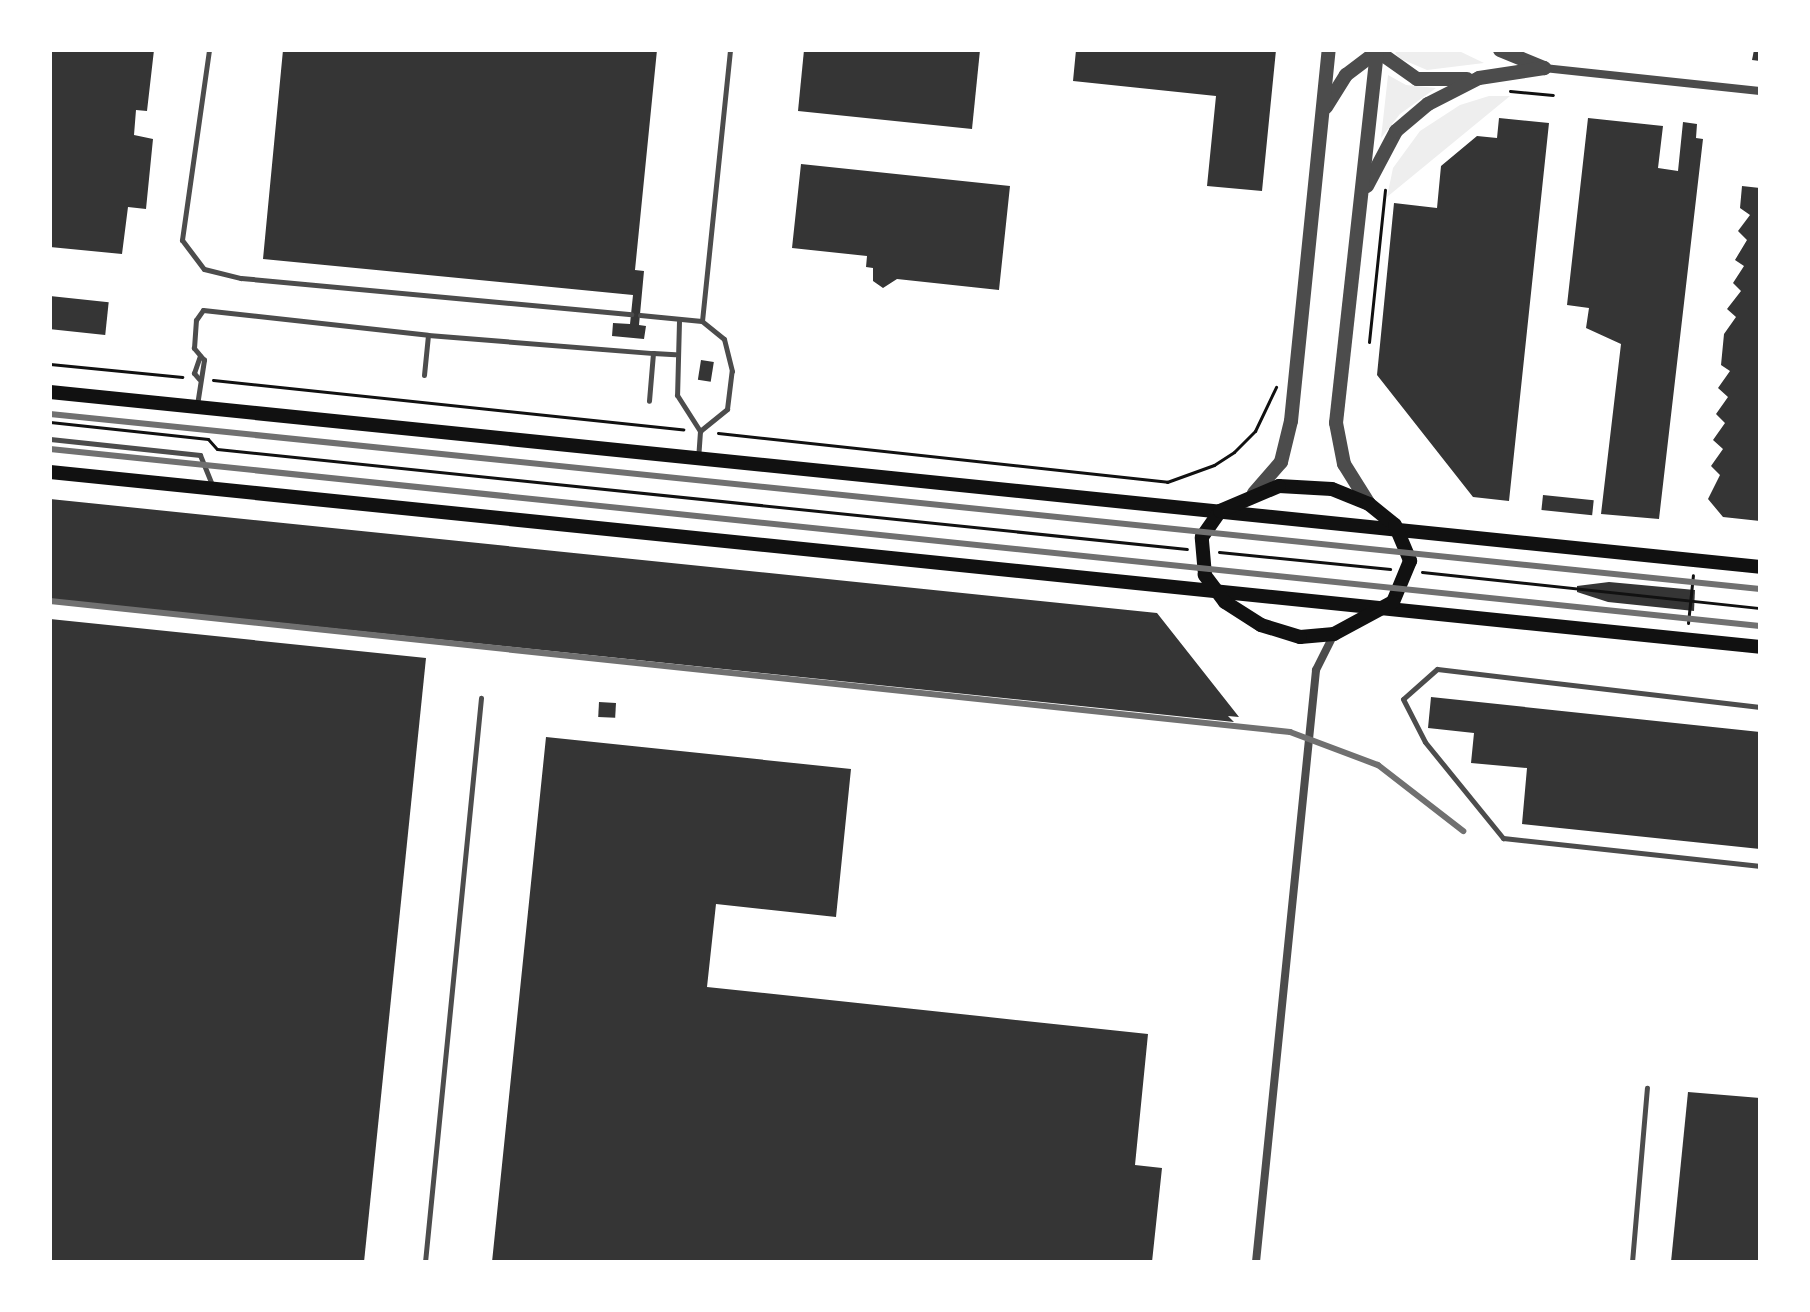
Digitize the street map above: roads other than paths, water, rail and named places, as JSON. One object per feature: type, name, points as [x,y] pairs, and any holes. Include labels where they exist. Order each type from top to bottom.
[{"type":"main road","points":[[50,392],[1760,567]]},
{"type":"main road","points":[[50,472],[1760,647]]},
{"type":"main road","points":[[1315,485],[1369,504],[1400,531],[1408,570],[1400,595],[1385,608],[1334,634],[1300,637],[1273,630],[1241,615],[1216,592],[1205,575],[1200,550],[1208,524],[1220,511],[1254,493],[1315,485]]},
{"type":"street","points":[[1254,493],[1281,462],[1291,421],[1329,50]]},
{"type":"street","points":[[1323,111],[1346,75],[1377,50]]},
{"type":"street","points":[[1377,50],[1417,79],[1479,78],[1544,68],[1760,91]]},
{"type":"street","points":[[1369,504],[1344,464],[1336,423],[1377,50]]},
{"type":"street","points":[[1500,50],[1544,68]]},
{"type":"street","points":[[1363,194],[1396,131],[1428,104],[1479,78]]},
{"type":"street","points":[[1256,1262],[1316,670],[1334,634]]},
{"type":"lane","points":[[209,50],[182,240],[204,269],[241,278],[631,314]]},
{"type":"lane","points":[[702,321],[730,50]]},
{"type":"lane","points":[[197,407],[199,379],[194,373],[200,354],[194,348],[203,310],[428,335],[675,354]]},
{"type":"lane","points":[[640,315],[702,321],[724,339],[732,371],[727,409],[700,431]]},
{"type":"lane","points":[[679,321],[675,354],[677,395],[700,431],[698,459]]},
{"type":"lane","points":[[424,375],[428,335]]},
{"type":"lane","points":[[649,401],[653,353]]},
{"type":"lane","points":[[50,439],[200,455],[214,489]]},
{"type":"lane","points":[[1760,707],[1437,669],[1403,699],[1425,742],[1503,838],[1760,866]]},
{"type":"lane","points":[[425,1262],[481,698]]},
{"type":"lane","points":[[1632,1262],[1647,1088]]},
{"type":"railway","points":[[50,414],[1760,589]]},
{"type":"railway","points":[[50,449],[1760,626]]},
{"type":"railway","points":[[50,601],[1290,732],[1378,765],[1463,831]]}]
